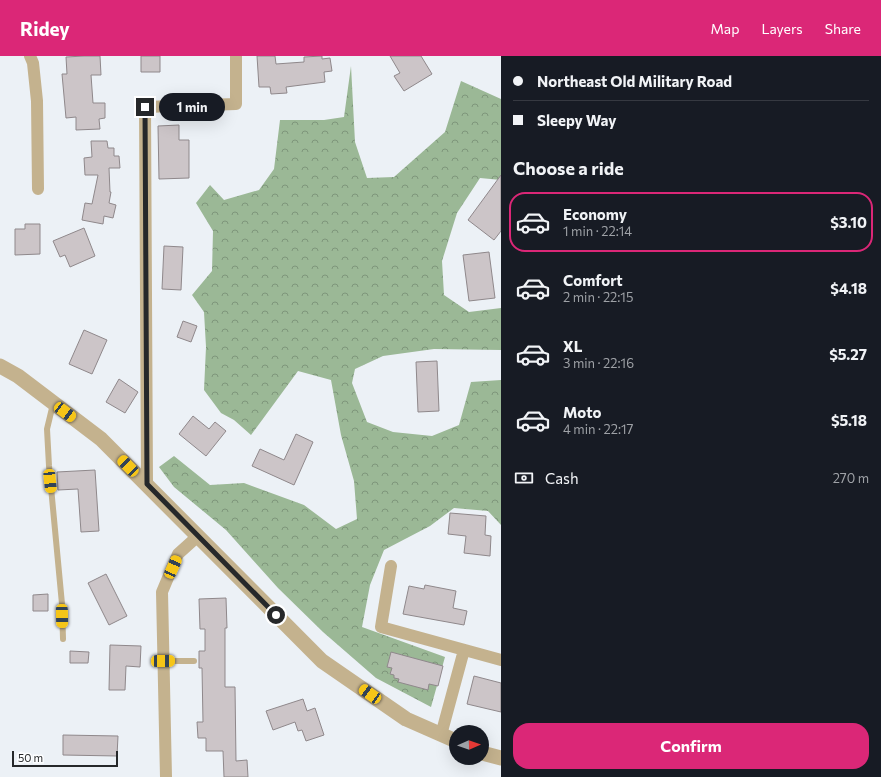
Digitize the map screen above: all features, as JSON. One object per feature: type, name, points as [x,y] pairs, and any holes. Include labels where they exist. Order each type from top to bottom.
[{"type":"street","points":[[30,56],[33,63],[36,101],[38,189]]},
{"type":"street","points":[[147,484],[145,107],[236,104],[236,56]]},
{"type":"street","points":[[0,366],[18,376],[101,439],[322,661],[406,719],[449,738]]},
{"type":"street","points":[[166,777],[162,592],[178,554],[198,536]]},
{"type":"street","points":[[391,566],[381,627],[501,660]]},
{"type":"street","points":[[441,734],[464,650]]},
{"type":"street","points":[[489,755],[501,758]]},
{"type":"lane","points":[[53,403],[47,429],[62,604],[63,639]]},
{"type":"lane","points":[[163,661],[194,661]]},
{"type":"green space","points":[[351,66],[355,142],[367,178],[394,177],[445,132],[461,81],[501,99],[501,180],[480,178],[457,213],[442,261],[444,295],[469,312],[501,308],[501,350],[434,349],[383,356],[355,369],[352,383],[367,422],[393,432],[432,436],[459,425],[471,382],[501,380],[501,525],[488,511],[454,508],[430,526],[384,550],[370,585],[362,627],[445,657],[431,707],[376,678],[323,632],[278,588],[226,530],[174,487],[159,467],[174,456],[210,485],[244,483],[304,505],[336,529],[357,519],[354,481],[341,435],[331,380],[298,371],[251,435],[234,420],[221,413],[204,390],[206,347],[204,312],[192,295],[212,271],[213,231],[196,203],[210,185],[224,200],[259,190],[274,169],[280,120],[324,120],[344,117]]},
{"type":"building","points":[[100,56],[101,75],[91,75],[93,103],[105,103],[105,118],[99,119],[100,129],[76,130],[76,117],[66,118],[62,74],[67,74],[66,57]]},
{"type":"building","points":[[141,56],[160,56],[160,72],[141,72]]},
{"type":"building","points":[[257,56],[275,56],[276,64],[304,62],[304,57],[322,56],[322,59],[330,58],[332,71],[324,72],[325,82],[286,87],[287,93],[271,94],[270,87],[259,87]]},
{"type":"building","points":[[390,56],[421,56],[432,74],[404,91],[394,76],[400,73]]},
{"type":"building","points":[[179,125],[179,140],[189,140],[189,178],[159,179],[158,126]]},
{"type":"building","points":[[91,141],[107,141],[108,148],[114,148],[114,156],[119,156],[120,168],[109,168],[111,192],[109,203],[116,205],[113,218],[104,216],[103,224],[82,220],[85,203],[92,204],[98,175],[85,175],[84,158],[92,157]]},
{"type":"building","points":[[501,175],[501,231],[494,240],[468,220]]},
{"type":"building","points":[[25,224],[40,224],[40,254],[15,255],[15,229],[25,229]]},
{"type":"building","points":[[84,228],[95,256],[70,267],[65,255],[60,257],[53,241]]},
{"type":"building","points":[[164,246],[183,247],[181,290],[162,289]]},
{"type":"building","points":[[489,252],[495,298],[469,301],[463,255]]},
{"type":"building","points":[[183,321],[197,326],[191,342],[177,337]]},
{"type":"building","points":[[84,330],[107,340],[92,374],[69,364]]},
{"type":"building","points":[[437,361],[439,411],[418,412],[416,362]]},
{"type":"building","points":[[119,379],[138,392],[125,413],[106,402]]},
{"type":"building","points":[[193,416],[209,429],[215,422],[226,431],[206,456],[179,434]]},
{"type":"building","points":[[296,434],[313,442],[294,485],[252,466],[260,449],[284,460]]},
{"type":"building","points":[[95,470],[99,531],[81,532],[78,489],[58,490],[57,472]]},
{"type":"building","points":[[450,513],[486,516],[485,535],[491,536],[490,556],[464,553],[466,536],[448,534]]},
{"type":"building","points":[[106,574],[127,616],[109,625],[88,583]]},
{"type":"building","points":[[425,585],[456,591],[453,608],[467,611],[464,625],[403,614],[409,586],[424,589]]},
{"type":"building","points":[[48,594],[48,611],[33,611],[33,595]]},
{"type":"building","points":[[226,598],[227,628],[225,628],[225,687],[235,687],[236,761],[247,760],[248,777],[224,777],[223,751],[206,751],[206,738],[198,738],[197,722],[203,722],[202,668],[199,668],[199,651],[205,651],[205,629],[200,629],[199,599]]},
{"type":"building","points":[[110,645],[141,646],[140,667],[126,666],[125,690],[109,690]]},
{"type":"building","points":[[70,651],[89,652],[88,663],[70,663]]},
{"type":"building","points":[[391,652],[443,666],[438,686],[429,684],[428,690],[398,682],[399,679],[394,678],[394,675],[390,674],[392,668],[387,667]]},
{"type":"building","points":[[474,676],[501,683],[501,712],[467,704]]},
{"type":"building","points":[[303,699],[307,711],[315,708],[324,735],[306,741],[302,730],[298,731],[295,722],[273,730],[266,711]]},
{"type":"building","points":[[63,735],[118,736],[117,756],[63,755]]},
{"type":"route","points":[[145,107],[147,484],[276,615]]}]
